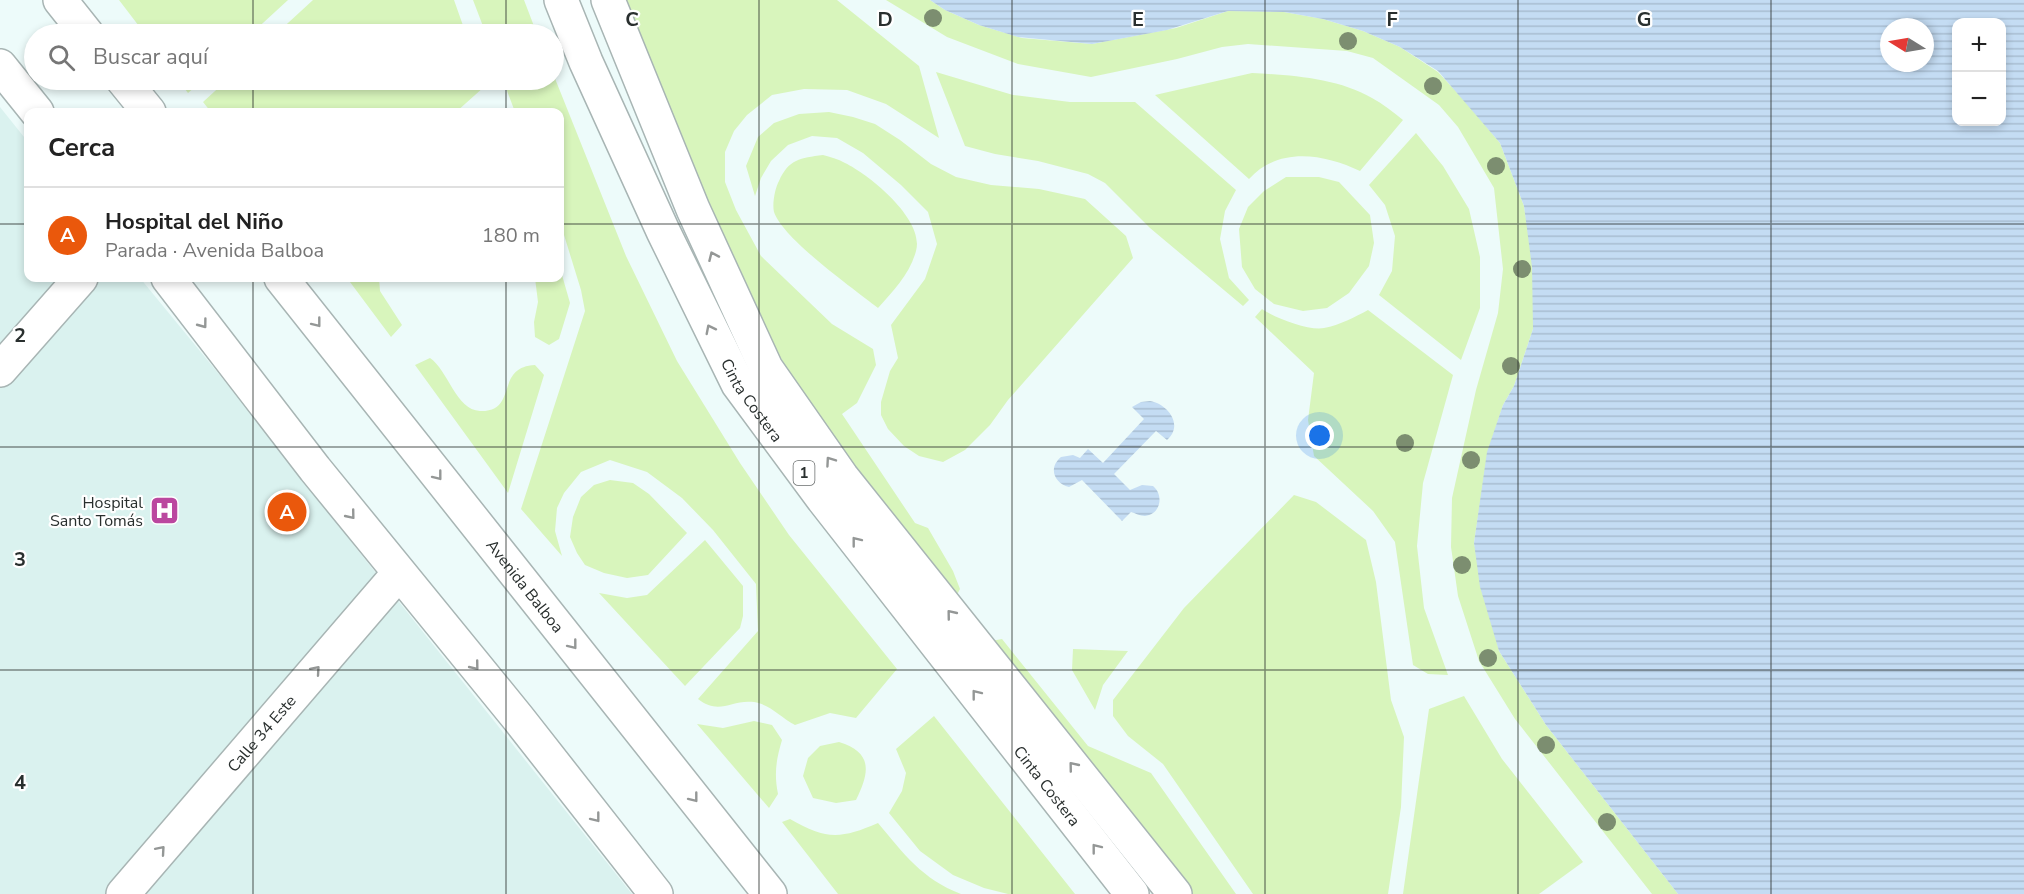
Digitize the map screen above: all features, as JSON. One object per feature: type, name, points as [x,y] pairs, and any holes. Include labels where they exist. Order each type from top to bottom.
[{"type":"main road","points":[[60,0],[79,24]]},
{"type":"main road","name":"Cinta Costera","points":[[561,0],[586,62],[663,231],[738,384],[823,499],[1132,894]]},
{"type":"main road","points":[[608,0],[693,209],[766,368],[842,477],[1175,894]]},
{"type":"main road","points":[[0,66],[34,108]]},
{"type":"main road","points":[[131,90],[146,108]]},
{"type":"main road","points":[[0,370],[77,282]]},
{"type":"main road","points":[[171,282],[315,469],[518,718],[656,894]]},
{"type":"main road","name":"Avenida Balboa","points":[[284,282],[770,894]]},
{"type":"main road","name":"Calle 34 Este","points":[[123,894],[399,573]]},
{"type":"shaded area","name":"Hospital Santo Tomás","points":[[0,107],[24,137],[24,282],[143,282],[301,474],[356,548],[632,894],[0,894]]},
{"type":"green space","points":[[119,0],[288,0],[262,24],[137,24]]},
{"type":"green space","points":[[313,0],[454,0],[462,24],[287,24]]},
{"type":"green space","points":[[473,0],[524,0],[533,24],[482,24]]},
{"type":"green space","points":[[619,0],[837,0],[919,66],[939,138],[886,104],[847,90],[804,89],[772,95],[747,115],[734,131],[725,152],[725,182],[736,210],[761,256],[832,324],[873,349],[876,365],[857,403],[842,414],[915,523],[928,528],[953,571],[960,589],[952,604],[800,390],[745,298]]},
{"type":"green space","points":[[886,0],[930,0],[945,10],[979,25],[1022,38],[1092,44],[1176,28],[1228,11],[1284,12],[1323,19],[1363,31],[1400,47],[1438,72],[1465,101],[1500,143],[1524,206],[1533,263],[1533,329],[1514,386],[1503,405],[1488,452],[1474,543],[1499,651],[1546,725],[1678,894],[1652,894],[1515,719],[1479,661],[1458,596],[1451,547],[1452,498],[1476,390],[1498,313],[1503,269],[1494,188],[1458,127],[1439,105],[1373,58],[1347,51],[1248,44],[1222,47],[1091,77],[1018,64],[947,37]]},
{"type":"green space","points":[[936,72],[1013,95],[1070,102],[1135,102],[1236,190],[1225,211],[1220,239],[1229,278],[1249,300],[1243,306],[1150,228],[1105,183],[1088,174],[965,146]]},
{"type":"green space","points":[[1252,73],[1298,77],[1344,86],[1376,100],[1403,120],[1360,171],[1317,157],[1288,157],[1261,168],[1249,179],[1155,95]]},
{"type":"green space","points":[[216,90],[481,90],[460,108],[208,108],[203,102]]},
{"type":"green space","points":[[507,90],[560,90],[626,256],[677,361],[740,463],[789,535],[897,669],[856,718],[830,713],[795,725],[770,708],[754,702],[719,707],[706,704],[698,699],[758,631],[756,584],[713,530],[682,498],[647,472],[610,460],[581,472],[564,493],[557,508],[555,531],[562,556],[521,509],[585,311],[564,235],[564,108],[514,108]]},
{"type":"green space","points":[[829,112],[875,124],[931,164],[956,177],[991,185],[1039,189],[1085,199],[1126,236],[1133,258],[1008,400],[990,425],[965,450],[943,462],[919,456],[904,446],[888,429],[881,415],[881,402],[890,371],[898,358],[891,325],[925,279],[937,244],[928,212],[901,185],[863,153],[837,138],[812,136],[788,145],[771,161],[761,178],[755,196],[746,166],[758,137],[774,123],[799,114]]},
{"type":"green space","points":[[1416,133],[1443,166],[1469,209],[1480,257],[1480,308],[1461,360],[1379,295],[1392,271],[1395,236],[1385,205],[1369,185]]},
{"type":"green space","points":[[823,155],[856,169],[881,188],[904,213],[917,239],[916,251],[910,267],[878,308],[805,249],[780,223],[774,212],[776,188],[787,168],[796,161]]},
{"type":"green space","points":[[1286,177],[1319,177],[1339,182],[1370,215],[1374,243],[1369,266],[1349,293],[1327,308],[1303,311],[1274,304],[1255,289],[1242,267],[1239,229],[1248,207],[1264,191]]},
{"type":"green space","points":[[350,282],[379,282],[380,291],[402,325],[391,337]]},
{"type":"green space","points":[[536,282],[564,282],[570,303],[559,339],[549,345],[535,337],[534,322],[538,302]]},
{"type":"green space","points":[[1262,309],[1292,323],[1310,328],[1330,327],[1368,310],[1453,375],[1423,483],[1417,546],[1424,608],[1448,675],[1428,674],[1413,665],[1395,542],[1373,511],[1314,456],[1308,420],[1314,373],[1255,317]]},
{"type":"green space","points":[[430,358],[442,371],[458,397],[472,409],[480,411],[499,405],[510,381],[522,368],[535,365],[544,375],[508,493],[415,365]]},
{"type":"green space","points":[[610,480],[633,483],[649,494],[687,533],[648,575],[627,578],[604,573],[585,565],[570,537],[573,517],[581,497],[594,485]]},
{"type":"green space","points":[[1294,495],[1316,502],[1366,540],[1376,582],[1391,700],[1404,737],[1401,807],[1388,894],[1253,894],[1163,764],[1128,736],[1113,716],[1113,700],[1184,608]]},
{"type":"green space","points":[[705,540],[743,586],[743,616],[740,628],[685,686],[599,593],[627,598],[647,595]]},
{"type":"green space","points":[[1002,639],[1088,746],[1151,773],[1236,894],[1189,894],[986,642]]},
{"type":"green space","points":[[1073,649],[1128,651],[1103,685],[1095,710],[1072,670]]},
{"type":"green space","points":[[1464,696],[1502,759],[1583,862],[1539,894],[1403,894],[1429,709]]},
{"type":"green space","points":[[934,716],[1075,894],[1008,894],[984,888],[953,875],[920,851],[889,813],[902,791],[906,773],[896,749]]},
{"type":"green space","points":[[754,721],[772,725],[782,740],[776,767],[778,794],[769,808],[697,724],[723,728]]},
{"type":"green space","points":[[839,742],[858,752],[866,765],[864,781],[856,800],[836,803],[813,798],[803,776],[808,758],[820,746]]},
{"type":"green space","points":[[790,819],[814,831],[834,835],[854,832],[878,823],[924,873],[961,894],[838,894],[782,822]]},
{"type":"water","points":[[930,0],[2024,0],[2024,894],[1678,894],[1546,725],[1499,651],[1480,587],[1474,543],[1487,452],[1503,405],[1514,386],[1533,329],[1532,267],[1524,206],[1500,143],[1438,71],[1400,47],[1363,31],[1323,19],[1284,12],[1228,11],[1167,30],[1092,44],[1018,37],[979,25],[945,10]]},
{"type":"water","points":[[1150,401],[1163,406],[1172,416],[1174,428],[1172,434],[1167,440],[1156,431],[1114,474],[1130,490],[1142,485],[1153,486],[1159,494],[1159,504],[1155,512],[1150,515],[1143,516],[1131,512],[1122,521],[1082,480],[1069,487],[1056,479],[1054,470],[1061,457],[1073,455],[1080,458],[1088,449],[1103,463],[1144,419],[1132,407],[1141,402]]},
{"type":"place","name":"Hospital Santo Tomás","points":[[164,511]]},
{"type":"place","name":"Hospital del Niño","points":[[287,512]]}]
